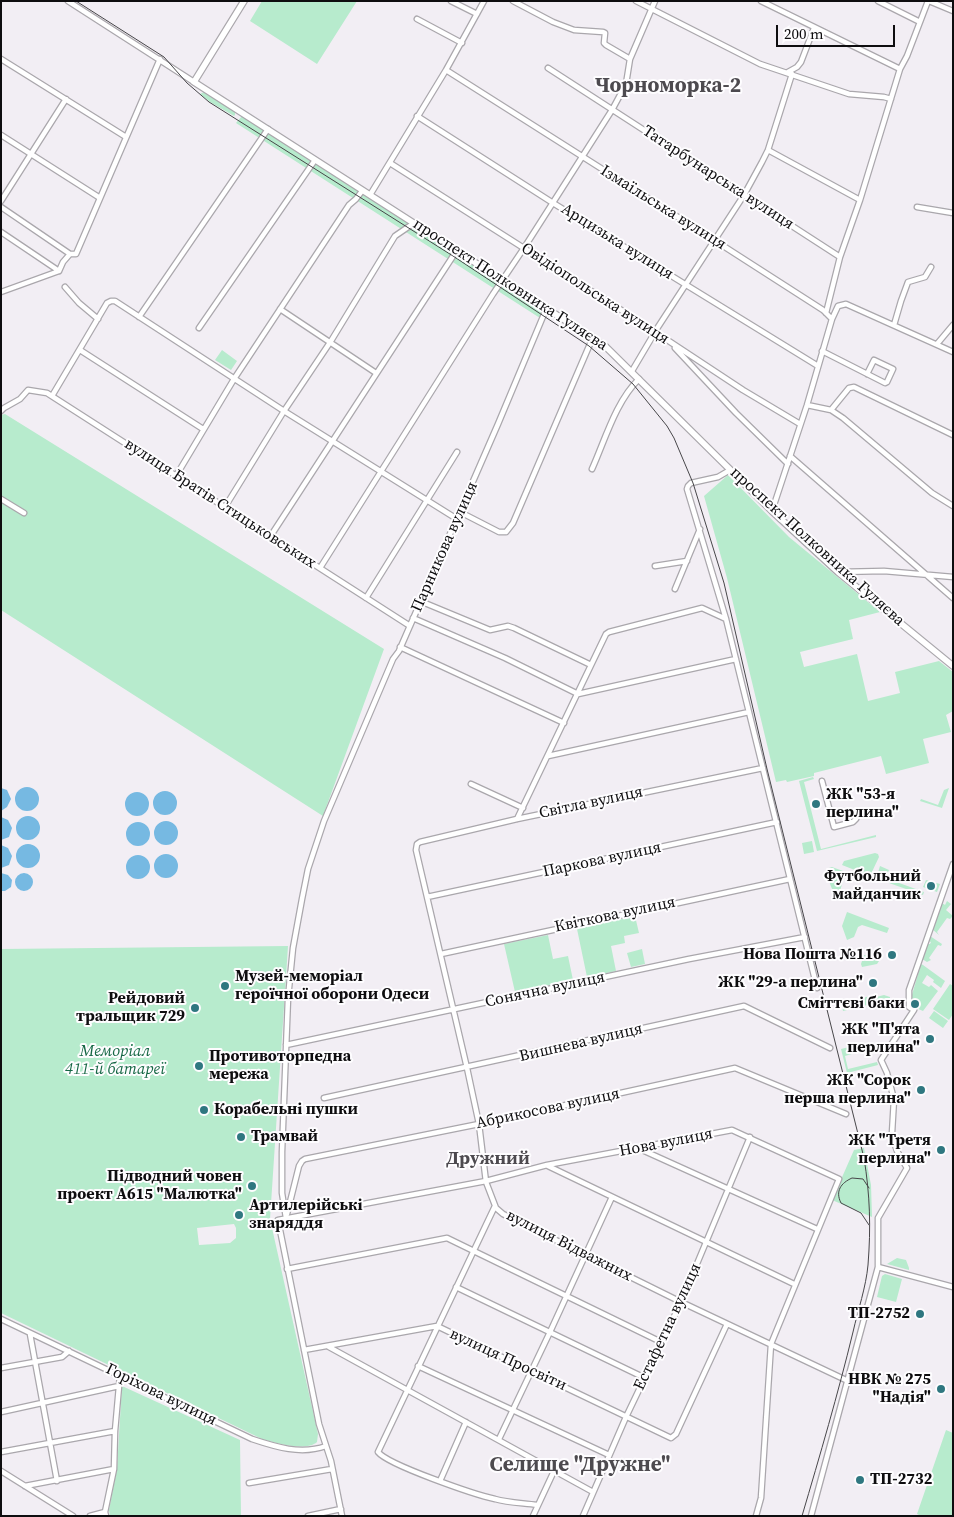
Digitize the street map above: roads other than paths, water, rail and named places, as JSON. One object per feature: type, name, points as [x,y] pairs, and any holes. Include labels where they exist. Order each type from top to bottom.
[{"type":"main road","points":[[194,82],[244,1]]},
{"type":"main road","name":"проспект Полковника Гуляєва","points":[[194,82],[605,346],[772,511],[838,572],[953,666]]},
{"type":"street","points":[[68,1],[194,82]]},
{"type":"street","points":[[451,1],[477,14]]},
{"type":"street","points":[[370,196],[462,43],[484,1]]},
{"type":"street","points":[[513,1],[553,22],[574,30],[603,32],[605,34],[604,43],[606,46],[630,59]]},
{"type":"street","points":[[636,1],[760,64],[849,94],[891,99]]},
{"type":"street","points":[[320,568],[612,110],[626,84],[630,59],[655,1]]},
{"type":"street","points":[[761,1],[898,68]]},
{"type":"street","points":[[878,1],[920,22]]},
{"type":"street","points":[[826,313],[840,257],[860,200],[891,99],[898,68],[907,56],[928,2],[953,11]]},
{"type":"street","points":[[416,19],[462,43]]},
{"type":"street","points":[[632,371],[744,195],[768,150],[790,73],[801,62],[814,28]]},
{"type":"street","points":[[1,59],[126,137]]},
{"type":"street","points":[[1,207],[70,254],[76,254],[160,59]]},
{"type":"street","name":"Татарбунарська вулиця","points":[[548,68],[840,257]]},
{"type":"street","name":"Ізмаїльська вулиця","points":[[446,70],[714,240],[826,313],[832,319]]},
{"type":"street","points":[[1,201],[66,99]]},
{"type":"street","name":"Арцизька вулиця","points":[[417,116],[553,203],[818,366]]},
{"type":"street","points":[[139,317],[268,129]]},
{"type":"street","points":[[1,135],[100,198]]},
{"type":"street","points":[[768,150],[860,200]]},
{"type":"street","points":[[199,328],[315,160]]},
{"type":"street","name":"Овідіопольська вулиця","points":[[390,164],[524,248],[743,390],[800,424]]},
{"type":"street","points":[[176,476],[234,379],[348,205],[362,191]]},
{"type":"street","points":[[917,207],[953,213]]},
{"type":"street","points":[[225,507],[284,411],[331,341],[395,236],[414,223]]},
{"type":"street","points":[[1,232],[59,271]]},
{"type":"street","points":[[270,537],[457,250]]},
{"type":"street","points":[[1,292],[59,271],[63,262],[70,254]]},
{"type":"street","points":[[894,325],[908,282],[925,277],[931,268]]},
{"type":"street","points":[[65,287],[79,303],[98,319]]},
{"type":"street","points":[[52,396],[107,303],[115,301],[332,442],[457,519]]},
{"type":"street","points":[[772,511],[807,405],[836,308],[844,304],[953,352]]},
{"type":"street","name":"Парникова вулиця","points":[[286,1218],[282,1193],[286,1045],[293,948],[308,869],[324,821],[457,519],[546,307]]},
{"type":"street","points":[[280,309],[331,341],[376,373]]},
{"type":"street","points":[[937,344],[953,325]]},
{"type":"street","points":[[460,512],[499,532],[506,532],[513,523],[593,337]]},
{"type":"street","points":[[669,342],[736,413],[788,464]]},
{"type":"street","points":[[80,350],[203,429]]},
{"type":"street","points":[[822,351],[867,374],[885,383],[893,369],[874,360],[867,374]]},
{"type":"street","points":[[592,469],[622,400],[631,386],[639,379]]},
{"type":"street","points":[[831,410],[849,388],[854,387],[953,435]]},
{"type":"street","name":"вулиця Братів Стицьковських","points":[[1,411],[20,399],[28,390],[47,393],[410,626]]},
{"type":"street","points":[[807,405],[831,410],[932,493],[953,506]]},
{"type":"street","points":[[366,598],[457,452]]},
{"type":"street","points":[[790,456],[953,598]]},
{"type":"street","points":[[730,470],[718,477],[691,483],[687,490],[726,619],[817,988]]},
{"type":"street","points":[[1,499],[24,513]]},
{"type":"street","points":[[674,588],[700,529]]},
{"type":"street","points":[[654,566],[687,561]]},
{"type":"street","points":[[838,572],[884,571],[953,577]]},
{"type":"street","points":[[420,601],[490,630],[508,626],[514,628],[591,665]]},
{"type":"street","points":[[517,819],[604,638],[609,632],[702,608],[726,619]]},
{"type":"street","points":[[413,618],[505,658],[578,694],[736,659]]},
{"type":"street","points":[[400,647],[564,723]]},
{"type":"street","points":[[548,756],[749,712]]},
{"type":"street","name":"Світла вулиця","points":[[420,842],[517,819],[762,768]]},
{"type":"street","points":[[822,780],[834,827],[853,822],[856,819]]},
{"type":"street","points":[[471,784],[523,808]]},
{"type":"street","name":"Паркова вулиця","points":[[427,897],[776,822]]},
{"type":"street","name":"вулиця Відважних","points":[[420,842],[417,844],[416,850],[455,1009],[479,1124],[486,1182],[495,1206],[504,1214],[585,1255],[848,1381]]},
{"type":"street","points":[[811,1516],[878,1267],[878,1218],[906,1168],[894,1142],[892,1133],[894,1099],[887,1073],[881,1060],[914,1010],[909,1007],[908,990],[953,864]]},
{"type":"street","name":"Квіткова вулиця","points":[[441,954],[790,879]]},
{"type":"street","name":"Сонячна вулиця","points":[[286,1045],[689,959],[805,937]]},
{"type":"street","name":"Вишнева вулиця","points":[[324,1098],[744,1006],[830,1048]]},
{"type":"street","name":"Абрикосова вулиця","points":[[286,1218],[299,1166],[302,1161],[735,1068],[846,1114]]},
{"type":"street","name":"Нова вулиця","points":[[288,1269],[278,1220],[486,1182],[547,1166],[732,1130],[839,1179],[818,1229]]},
{"type":"street","name":"Естафетна вулиця","points":[[583,1516],[626,1417],[680,1302],[750,1137]]},
{"type":"street","points":[[639,1148],[818,1229],[771,1344],[761,1498],[756,1516]]},
{"type":"street","points":[[547,1166],[794,1284]]},
{"type":"street","points":[[499,1439],[612,1197]]},
{"type":"street","points":[[495,1206],[378,1452],[382,1457],[403,1467],[440,1481],[495,1499],[537,1505]]},
{"type":"street","points":[[342,1516],[332,1469],[319,1424],[288,1269],[444,1238],[473,1250],[661,1342]]},
{"type":"street","points":[[878,1267],[953,1287]]},
{"type":"street","points":[[456,1287],[645,1378]]},
{"type":"street","name":"Горіхова вулиця","points":[[1,1320],[252,1439],[266,1444],[304,1450],[326,1446]]},
{"type":"street","points":[[2,1327],[6,1322]]},
{"type":"street","name":"вулиця Просвіти","points":[[304,1350],[437,1326],[532,1370],[669,1438],[674,1437],[727,1324]]},
{"type":"street","points":[[30,1334],[57,1480]]},
{"type":"street","points":[[328,1346],[593,1492]]},
{"type":"street","points":[[1,1368],[62,1357],[69,1351]]},
{"type":"street","points":[[418,1366],[609,1455]]},
{"type":"street","points":[[90,1516],[106,1514],[114,1469],[120,1375]]},
{"type":"street","points":[[1,1412],[119,1386]]},
{"type":"street","points":[[440,1481],[466,1422]]},
{"type":"street","points":[[1,1452],[115,1431]]},
{"type":"street","points":[[25,1486],[114,1469]]},
{"type":"street","points":[[248,1483],[332,1469]]},
{"type":"street","points":[[1,1471],[73,1516]]},
{"type":"street","points":[[533,1516],[554,1471]]},
{"type":"street","points":[[308,1516],[341,1509]]},
{"type":"water","points":[[27,787],[32,788],[38,794],[38,804],[32,810],[27,811],[22,810],[16,804],[15,799],[16,794],[22,788]]},
{"type":"water","points":[[1,788],[7,790],[11,799],[7,807],[1,811]]},
{"type":"water","points":[[165,791],[170,792],[176,798],[176,808],[170,814],[165,815],[160,814],[154,808],[153,803],[154,798],[160,792]]},
{"type":"water","points":[[137,792],[142,793],[148,799],[148,809],[142,815],[137,816],[132,815],[126,809],[125,804],[126,799],[132,793]]},
{"type":"water","points":[[28,816],[33,817],[39,823],[39,833],[33,839],[28,840],[23,839],[17,833],[16,828],[17,823],[23,817]]},
{"type":"water","points":[[1,817],[8,820],[12,828],[9,837],[1,840]]},
{"type":"water","points":[[166,821],[171,822],[177,828],[177,838],[171,844],[166,845],[161,844],[155,838],[154,833],[155,828],[161,822]]},
{"type":"water","points":[[138,822],[143,823],[149,829],[149,839],[143,845],[138,846],[133,845],[127,839],[126,834],[127,829],[133,823]]},
{"type":"water","points":[[28,844],[33,845],[39,851],[39,861],[33,867],[28,868],[23,867],[17,861],[16,856],[17,851],[23,845]]},
{"type":"water","points":[[1,845],[8,848],[12,856],[9,865],[1,868]]},
{"type":"water","points":[[166,854],[171,855],[177,861],[177,871],[171,877],[166,878],[161,877],[155,871],[154,866],[155,861],[161,855]]},
{"type":"water","points":[[138,855],[143,856],[149,862],[149,872],[143,878],[138,879],[133,878],[127,872],[126,867],[127,862],[133,856]]},
{"type":"water","points":[[1,873],[8,875],[12,880],[11,887],[5,891],[1,891]]},
{"type":"water","points":[[24,873],[30,876],[33,882],[30,888],[24,891],[18,888],[15,882],[18,876]]},
{"type":"tram line","points":[[76,1],[164,57],[187,83],[209,102],[453,256],[589,346],[633,384],[667,426],[674,438],[693,483],[724,583],[767,769],[866,1172],[870,1224],[866,1282],[802,1516]]},
{"type":"tram line","points":[[869,1188],[863,1179],[852,1178],[840,1188],[839,1199],[841,1203],[861,1213],[869,1225]]},
{"type":"place","name":"ЖК \"53-я перлина\"","points":[[816,804]]},
{"type":"place","name":"Футбольний майданчик","points":[[931,886]]},
{"type":"place","name":"Нова Пошта №116","points":[[892,955]]},
{"type":"place","name":"ЖК \"29-а перлина\"","points":[[873,983]]},
{"type":"place","name":"Музей-меморіал героїчної оборони Одеси","points":[[225,986]]},
{"type":"place","name":"Сміттєві баки","points":[[915,1004]]},
{"type":"place","name":"Рейдовий тральщик 729","points":[[195,1008]]},
{"type":"place","name":"ЖК \"П'ята перлина\"","points":[[930,1039]]},
{"type":"place","name":"Противоторпедна мережа","points":[[199,1066]]},
{"type":"place","name":"ЖК \"Сорок перша перлина\"","points":[[921,1090]]},
{"type":"place","name":"Корабельні пушки","points":[[204,1110]]},
{"type":"place","name":"Трамвай","points":[[241,1137]]},
{"type":"place","name":"ЖК \"Третя перлина\"","points":[[941,1150]]},
{"type":"place","name":"Підводний човен проект А615 \"Малютка\"","points":[[252,1186]]},
{"type":"place","name":"Артилерійські знаряддя","points":[[239,1215]]},
{"type":"place","name":"ТП-2752","points":[[920,1314]]},
{"type":"place","name":"НВК № 275 \"Надія\"","points":[[941,1389]]},
{"type":"place","name":"ТП-2732","points":[[860,1480]]},
{"type":"district","name":"Чорноморка-2","points":[[668,87]]},
{"type":"district","name":"Дружний","points":[[488,1159]]},
{"type":"district","name":"Селище \"Дружне\"","points":[[580,1466]]},
{"type":"park label","name":"Меморіал 411-й батареї","points":[[115,1061]]}]
